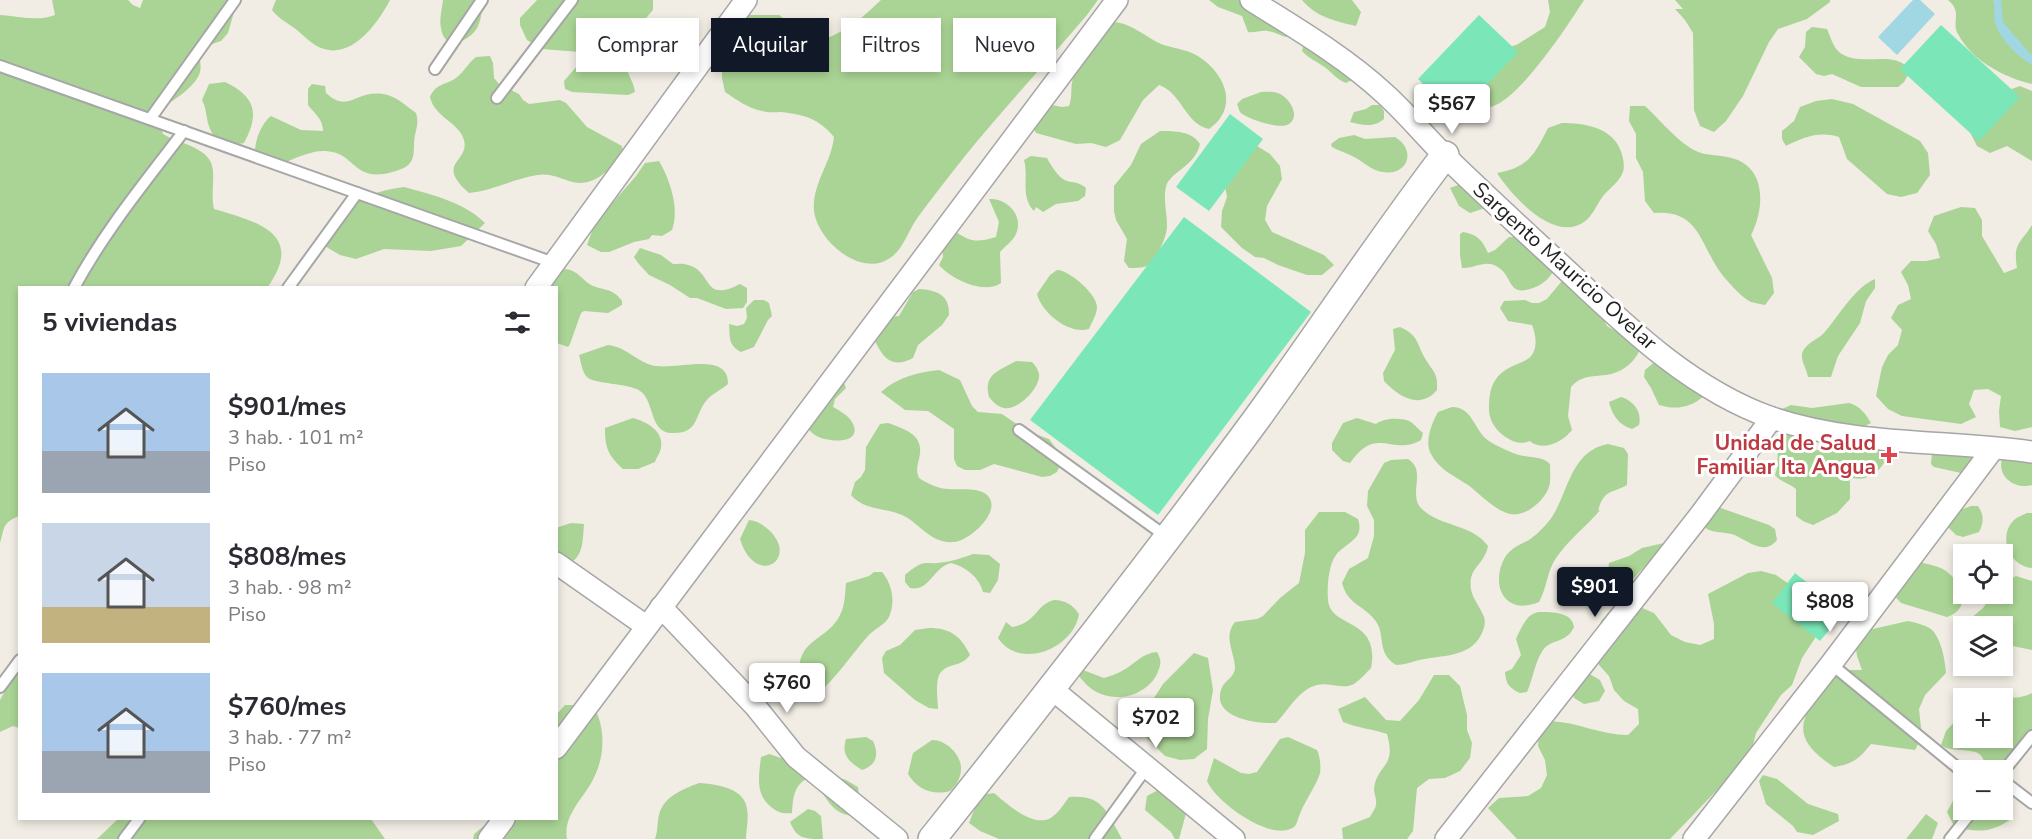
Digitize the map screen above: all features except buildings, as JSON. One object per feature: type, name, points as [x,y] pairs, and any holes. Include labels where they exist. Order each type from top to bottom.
[{"type":"street","points":[[537,286],[746,0]]},
{"type":"street","points":[[558,745],[1117,0]]},
{"type":"street","name":"Sargento Mauricio Ovelar","points":[[1251,0],[1323,44],[1376,87],[1617,318],[1707,386],[1772,418],[1820,431],[1862,437],[2032,452]]},
{"type":"street","points":[[932,839],[1052,689],[1168,538],[1260,414],[1445,155]]},
{"type":"street","points":[[1446,839],[1701,514],[1772,418]]},
{"type":"street","points":[[1694,839],[1831,664],[1993,449]]},
{"type":"street","points":[[558,564],[646,626]]},
{"type":"street","points":[[661,607],[755,706],[796,757],[897,839]]},
{"type":"street","points":[[1052,689],[1234,839]]},
{"type":"street","points":[[489,839],[503,820]]},
{"type":"lane","points":[[150,119],[235,0]]},
{"type":"lane","points":[[435,69],[482,0]]},
{"type":"lane","points":[[497,98],[572,0]]},
{"type":"lane","points":[[0,66],[554,263]]},
{"type":"lane","points":[[75,286],[88,262],[119,216],[184,131]]},
{"type":"lane","points":[[289,286],[357,193]]},
{"type":"lane","points":[[1018,430],[1168,538]]},
{"type":"lane","points":[[0,687],[18,663]]},
{"type":"lane","points":[[1831,664],[1953,764]]},
{"type":"lane","points":[[2013,760],[2032,736]]},
{"type":"lane","points":[[1095,839],[1147,767]]},
{"type":"lane","points":[[2013,788],[2032,803]]},
{"type":"lane","points":[[124,839],[138,820]]},
{"type":"lane","points":[[1950,839],[1965,820]]},
{"type":"green space","points":[[52,0],[128,0],[140,8],[143,0],[239,0],[228,33],[221,41],[200,48],[201,66],[198,77],[177,98],[161,107],[161,127],[163,134],[194,147],[207,156],[213,171],[214,209],[246,219],[272,233],[279,243],[281,255],[278,270],[268,286],[18,286],[18,517],[7,523],[0,543],[0,15],[35,18],[55,15]]},
{"type":"green space","points":[[276,0],[390,0],[377,20],[360,39],[339,50],[327,50],[315,45],[272,10]]},
{"type":"green space","points":[[443,0],[485,0],[478,27],[471,36],[455,43],[446,40],[440,22]]},
{"type":"green space","points":[[537,0],[653,0],[653,10],[646,18],[576,18],[576,52],[542,49],[527,40],[520,25],[520,18]]},
{"type":"green space","points":[[881,0],[1098,0],[1056,50],[1056,18],[953,18],[953,72],[1037,72],[965,156],[918,217],[899,250],[890,258],[879,263],[855,260],[843,254],[832,245],[817,223],[814,201],[834,137],[810,118],[790,113],[757,110],[743,103],[725,92],[722,78],[722,72],[829,72],[829,37],[841,31],[841,72],[941,72],[941,18],[861,18]]},
{"type":"green space","points":[[1209,0],[1245,0],[1301,34],[1287,37],[1268,31],[1248,32],[1242,16],[1218,7]]},
{"type":"green space","points":[[1302,0],[1352,0],[1361,12],[1356,26],[1333,20],[1313,11]]},
{"type":"green space","points":[[1548,0],[1584,0],[1554,45],[1524,81],[1496,105],[1485,107],[1460,95],[1487,56],[1518,44],[1545,27],[1550,12]]},
{"type":"green space","points":[[1675,0],[1830,0],[1830,2],[1807,19],[1778,29],[1769,42],[1743,96],[1726,121],[1714,132],[1700,126],[1694,110],[1693,33],[1675,9],[1683,9]]},
{"type":"green space","points":[[1948,0],[2032,0],[2032,84],[2000,72],[1971,52],[1956,30],[1955,9]]},
{"type":"green space","points":[[742,15],[779,15],[783,18],[741,18]]},
{"type":"green space","points":[[1479,15],[1518,52],[1457,116],[1418,79]]},
{"type":"green space","points":[[1111,22],[1131,27],[1161,44],[1192,53],[1206,62],[1221,80],[1225,90],[1224,110],[1219,120],[1209,129],[1201,126],[1167,89],[1159,85],[1143,100],[1120,140],[1106,147],[1091,143],[1076,144],[1036,133],[1032,125],[1047,104],[1069,106],[1072,81],[1076,70]]},
{"type":"green space","points":[[1941,25],[2020,97],[1979,141],[1900,69]]},
{"type":"green space","points":[[1812,27],[1827,29],[1836,49],[1846,56],[1855,59],[1893,60],[1908,68],[1908,75],[1898,87],[1861,87],[1832,74],[1824,76],[1816,74],[1799,57],[1805,47],[1806,32]]},
{"type":"green space","points":[[1304,42],[1358,77],[1346,83],[1340,80],[1302,51]]},
{"type":"green space","points":[[490,56],[494,78],[499,84],[519,94],[529,104],[560,100],[566,103],[587,127],[622,146],[623,153],[607,171],[586,182],[578,183],[541,175],[469,193],[454,175],[456,164],[465,148],[464,140],[457,129],[437,110],[430,97],[438,87],[459,76],[476,57]]},
{"type":"green space","points":[[576,67],[576,72],[628,72],[635,92],[628,95],[572,92],[565,89],[564,81]]},
{"type":"green space","points":[[225,82],[244,94],[252,108],[252,124],[244,143],[229,144],[220,140],[212,134],[209,126],[202,100],[209,84]]},
{"type":"green space","points":[[312,84],[325,86],[326,93],[341,101],[373,94],[388,95],[416,113],[417,121],[411,162],[396,171],[371,174],[335,153],[325,151],[303,155],[281,164],[255,152],[259,132],[271,116],[301,130],[323,131],[320,120],[308,105],[308,89]]},
{"type":"green space","points":[[2020,86],[2032,91],[2032,161],[2007,146],[1990,153],[1977,146],[1970,132],[1992,96]]},
{"type":"green space","points":[[1261,92],[1278,93],[1287,99],[1294,112],[1289,124],[1279,126],[1264,123],[1240,112],[1237,104],[1242,99]]},
{"type":"green space","points":[[1832,99],[1853,104],[1920,141],[1928,153],[1930,175],[1917,193],[1901,197],[1887,194],[1847,159],[1839,137],[1812,136],[1786,146],[1782,139],[1782,131],[1794,121],[1800,107],[1816,101]]},
{"type":"green space","points":[[1372,105],[1380,105],[1384,111],[1384,119],[1372,125],[1350,122],[1354,112]]},
{"type":"green space","points":[[1630,106],[1645,106],[1675,136],[1694,150],[1735,159],[1745,164],[1753,172],[1758,181],[1760,203],[1751,235],[1772,278],[1774,293],[1765,305],[1751,302],[1738,292],[1718,269],[1701,238],[1688,222],[1680,216],[1654,213],[1645,201],[1643,172],[1636,158],[1636,134],[1629,121]]},
{"type":"green space","points":[[1230,114],[1263,139],[1209,211],[1176,187]]},
{"type":"green space","points":[[1562,123],[1587,125],[1603,131],[1616,142],[1624,163],[1622,175],[1603,196],[1589,217],[1572,227],[1547,222],[1535,214],[1523,204],[1497,173],[1516,168],[1523,163],[1539,145],[1548,128]]},
{"type":"green space","points":[[1160,131],[1188,134],[1200,144],[1193,158],[1172,177],[1166,187],[1167,229],[1158,253],[1147,266],[1129,268],[1124,261],[1127,239],[1116,220],[1114,211],[1114,186],[1131,165],[1141,144]]},
{"type":"green space","points":[[1354,135],[1365,139],[1395,137],[1406,149],[1407,161],[1399,170],[1379,171],[1332,147],[1331,144],[1339,138]]},
{"type":"green space","points":[[1257,146],[1270,154],[1280,166],[1282,179],[1267,206],[1265,220],[1272,232],[1324,255],[1334,265],[1322,275],[1307,275],[1264,258],[1255,257],[1242,248],[1221,227],[1222,211],[1227,197],[1222,168]]},
{"type":"green space","points":[[1031,156],[1047,158],[1061,177],[1086,188],[1085,196],[1078,201],[1056,204],[1043,212],[1036,207],[1034,211],[1027,199],[1024,160]]},
{"type":"green space","points":[[659,161],[673,195],[675,213],[672,230],[662,236],[652,235],[649,239],[609,252],[601,252],[587,245],[595,223],[645,163]]},
{"type":"green space","points":[[1461,184],[1485,208],[1470,213],[1459,206],[1450,188]]},
{"type":"green space","points":[[404,187],[458,204],[485,223],[461,246],[431,251],[384,249],[356,259],[340,255],[317,238],[335,216],[351,204],[376,193]]},
{"type":"green space","points":[[989,199],[996,199],[1008,205],[1016,214],[1018,227],[1015,237],[1000,252],[1001,283],[986,287],[959,280],[939,265],[943,257],[942,240],[953,230],[973,240],[996,237],[999,222]]},
{"type":"green space","points":[[1961,207],[1975,208],[1982,220],[1982,236],[2004,273],[2017,268],[2017,248],[2032,225],[2032,427],[2015,431],[2000,427],[2001,396],[1988,389],[1974,390],[1969,404],[1976,417],[1961,424],[1902,416],[1888,409],[1876,396],[1882,367],[1888,355],[1898,345],[1902,330],[1891,318],[1898,305],[1911,299],[1908,285],[1901,272],[1911,261],[1940,258],[1936,244],[1928,231],[1934,216]]},
{"type":"green space","points":[[1184,217],[1311,312],[1158,515],[1030,420]]},
{"type":"green space","points":[[1463,232],[1479,239],[1488,253],[1495,250],[1509,237],[1516,237],[1554,269],[1549,277],[1538,286],[1520,290],[1515,288],[1501,269],[1494,265],[1462,268],[1460,234]]},
{"type":"green space","points":[[640,248],[661,255],[673,264],[684,264],[696,268],[713,288],[728,289],[740,284],[747,288],[747,302],[743,308],[726,309],[697,298],[690,298],[649,275],[634,257]]},
{"type":"green space","points":[[566,269],[577,273],[591,285],[615,293],[622,301],[622,305],[608,313],[584,311],[581,313],[568,347],[558,343],[558,286],[548,286],[558,270]]},
{"type":"green space","points":[[1057,270],[1068,274],[1081,284],[1096,302],[1096,312],[1089,329],[1073,329],[1065,326],[1050,315],[1040,301],[1037,294],[1050,275]]},
{"type":"green space","points":[[1875,279],[1875,288],[1866,301],[1860,323],[1838,356],[1831,377],[1808,377],[1802,357],[1805,348],[1824,333],[1861,289]]},
{"type":"green space","points":[[1561,282],[1568,282],[1597,307],[1607,326],[1641,346],[1636,357],[1623,369],[1612,374],[1583,378],[1571,387],[1568,416],[1572,430],[1558,442],[1540,446],[1530,441],[1523,443],[1510,440],[1493,424],[1489,413],[1490,394],[1494,382],[1502,373],[1531,356],[1535,349],[1535,337],[1532,325],[1508,321],[1500,308],[1504,301],[1525,300],[1539,303],[1547,299]]},
{"type":"green space","points":[[919,289],[937,292],[945,298],[949,315],[942,325],[918,345],[913,358],[897,362],[891,361],[882,354],[872,335],[888,317],[899,316],[913,292]]},
{"type":"green space","points":[[754,300],[764,300],[769,303],[772,316],[754,347],[741,352],[732,343],[729,324],[737,326],[744,324],[747,318],[746,308]]},
{"type":"green space","points":[[1400,327],[1417,341],[1436,376],[1437,390],[1424,399],[1410,399],[1403,396],[1384,381],[1383,373],[1395,350],[1393,329]]},
{"type":"green space","points":[[608,345],[620,348],[651,365],[710,364],[726,373],[728,384],[708,399],[695,423],[687,431],[665,432],[659,428],[645,396],[640,391],[628,386],[596,381],[585,375],[579,355]]},
{"type":"green space","points":[[1657,360],[1704,396],[1683,407],[1659,405],[1644,377],[1645,370]]},
{"type":"green space","points":[[1016,361],[1032,362],[1038,370],[1039,379],[1022,402],[1010,408],[1002,407],[989,397],[988,383],[994,374]]},
{"type":"green space","points":[[939,370],[960,380],[972,406],[978,412],[1002,414],[1027,431],[1049,439],[1058,451],[1060,465],[1057,472],[1042,477],[994,464],[980,470],[965,470],[957,466],[954,459],[954,429],[928,411],[905,410],[881,392],[909,376]]},
{"type":"green space","points":[[843,380],[846,388],[835,399],[833,407],[844,413],[852,422],[855,429],[853,435],[843,440],[821,438],[805,425]]},
{"type":"green space","points":[[1621,397],[1633,404],[1638,411],[1639,425],[1632,429],[1620,422],[1610,407],[1609,402]]},
{"type":"green space","points":[[1849,403],[1862,410],[1871,423],[1863,427],[1814,428],[1780,410],[1791,405],[1812,408]]},
{"type":"green space","points":[[1452,407],[1465,411],[1484,437],[1492,443],[1515,454],[1540,458],[1550,464],[1549,487],[1534,507],[1516,514],[1504,512],[1437,463],[1430,452],[1428,442],[1430,432],[1438,412]]},
{"type":"green space","points":[[633,418],[644,422],[657,432],[661,448],[655,462],[638,469],[623,469],[608,451],[605,428]]},
{"type":"green space","points":[[1357,418],[1376,424],[1388,419],[1403,419],[1411,422],[1423,433],[1421,440],[1411,444],[1368,445],[1350,463],[1343,461],[1332,450],[1332,443],[1343,423]]},
{"type":"green space","points":[[888,423],[908,431],[917,439],[920,451],[917,469],[919,478],[941,488],[982,492],[991,500],[988,516],[976,530],[954,542],[938,540],[902,515],[862,504],[851,495],[855,482],[865,470],[866,447],[880,424]]},
{"type":"green space","points":[[1788,432],[1799,435],[1809,451],[1830,448],[1841,443],[1875,441],[1882,451],[1884,463],[1871,476],[1850,480],[1850,499],[1837,513],[1813,525],[1796,516],[1796,489],[1775,475],[1778,445]]},
{"type":"green space","points":[[1608,444],[1624,448],[1628,454],[1627,485],[1606,495],[1598,511],[1601,509],[1561,551],[1551,568],[1539,602],[1518,605],[1510,602],[1500,589],[1499,580],[1500,569],[1506,555],[1542,529],[1552,517],[1579,463],[1596,448]]},
{"type":"green space","points":[[1971,444],[1978,466],[1961,473],[1934,467],[1931,464],[1932,453]]},
{"type":"green space","points":[[2032,448],[2032,485],[2019,485],[2008,480],[2002,471],[2002,459]]},
{"type":"green space","points":[[1408,459],[1414,464],[1416,470],[1416,498],[1423,510],[1439,520],[1474,533],[1488,546],[1485,555],[1472,574],[1470,584],[1472,595],[1484,617],[1485,624],[1476,642],[1462,652],[1396,665],[1383,648],[1378,624],[1348,596],[1342,583],[1349,569],[1368,558],[1374,536],[1374,520],[1367,506],[1368,491],[1384,463],[1391,460]]},
{"type":"green space","points":[[1978,506],[1982,516],[1979,532],[1963,537],[1956,535],[1945,524],[1957,511]]},
{"type":"green space","points":[[1718,507],[1769,525],[1775,529],[1777,540],[1772,545],[1761,547],[1732,534],[1707,529],[1704,526]]},
{"type":"green space","points":[[1319,512],[1345,512],[1358,519],[1357,536],[1336,555],[1331,565],[1328,600],[1337,616],[1362,632],[1369,640],[1372,652],[1371,668],[1350,686],[1322,684],[1311,687],[1299,696],[1276,723],[1258,722],[1238,717],[1223,707],[1220,699],[1222,687],[1235,671],[1229,638],[1232,627],[1235,622],[1263,616],[1299,583],[1305,553],[1305,530]]},
{"type":"green space","points":[[2032,513],[2032,568],[2024,566],[2013,558],[2013,544],[2006,544],[2009,527],[2015,519]]},
{"type":"green space","points":[[749,520],[765,527],[778,542],[780,551],[772,564],[764,566],[755,562],[747,554],[740,539]]},
{"type":"green space","points":[[571,523],[584,524],[580,553],[572,562],[558,570],[558,527]]},
{"type":"green space","points":[[1664,543],[1670,547],[1663,559],[1647,564],[1632,580],[1613,589],[1606,585],[1609,563],[1629,556],[1642,548]]},
{"type":"green space","points":[[973,554],[989,555],[1000,564],[998,580],[990,593],[983,592],[971,573],[951,563],[945,565],[922,586],[910,588],[905,582],[905,575],[921,564],[959,559]]},
{"type":"green space","points":[[1918,561],[1943,569],[1952,576],[1953,604],[1961,604],[1960,608],[1947,617],[1901,603],[1891,592],[1901,574],[1916,571]]},
{"type":"green space","points":[[1761,571],[1776,575],[1789,584],[1819,632],[1802,658],[1792,685],[1781,695],[1756,733],[1752,749],[1744,762],[1670,839],[1517,839],[1488,808],[1499,798],[1528,796],[1541,788],[1547,775],[1545,760],[1538,746],[1539,732],[1550,721],[1628,735],[1639,724],[1638,709],[1624,701],[1614,690],[1609,676],[1599,665],[1597,635],[1601,621],[1611,609],[1640,607],[1654,613],[1671,635],[1685,642],[1700,645],[1714,639],[1714,624],[1708,594],[1748,573]]},
{"type":"green space","points":[[874,572],[882,572],[890,588],[892,605],[889,617],[868,636],[823,689],[815,696],[809,694],[804,691],[801,683],[799,666],[802,656],[840,615],[844,604],[846,583],[869,576]]},
{"type":"green space","points":[[1795,573],[1844,612],[1820,641],[1772,603]]},
{"type":"green space","points":[[2016,576],[2032,581],[2032,650],[2013,646],[2013,616],[1973,616],[1986,604],[2013,604],[2013,578]]},
{"type":"green space","points":[[1054,600],[1068,604],[1079,614],[1075,626],[1057,645],[1032,654],[1019,653],[1008,648],[998,638],[1006,622],[1012,627],[1020,625],[1048,602]]},
{"type":"green space","points":[[1539,612],[1566,616],[1570,618],[1574,627],[1563,639],[1543,650],[1527,692],[1520,693],[1509,685],[1505,672],[1512,669],[1521,655],[1516,639],[1522,626],[1531,615]]},
{"type":"green space","points":[[1908,621],[1925,626],[1934,632],[1941,646],[1946,668],[1946,673],[1925,695],[1919,709],[1922,737],[1915,750],[1871,744],[1855,760],[1834,767],[1817,754],[1807,742],[1803,731],[1804,720],[1809,709],[1837,670],[1862,670],[1855,642],[1864,631]]},
{"type":"green space","points":[[929,628],[954,634],[970,655],[940,674],[937,683],[938,709],[929,708],[915,700],[884,673],[882,658],[886,651],[900,645],[915,630]]},
{"type":"green space","points":[[1157,652],[1160,663],[1153,681],[1133,694],[1117,697],[1101,694],[1090,688],[1076,673],[1083,670],[1104,678],[1120,672],[1147,654]]},
{"type":"green space","points":[[1194,653],[1208,658],[1213,690],[1208,719],[1207,749],[1194,759],[1180,760],[1165,756],[1142,733],[1137,719],[1147,709],[1163,684]]},
{"type":"green space","points":[[18,668],[18,728],[13,726],[0,732],[0,700]]},
{"type":"green space","points":[[1586,672],[1600,680],[1605,691],[1599,701],[1584,704],[1574,698],[1571,687]]},
{"type":"green space","points":[[1434,675],[1449,675],[1460,686],[1467,715],[1467,730],[1472,743],[1470,758],[1460,771],[1445,778],[1429,779],[1417,788],[1413,831],[1407,839],[1343,839],[1342,828],[1370,817],[1375,809],[1376,781],[1390,754],[1387,734],[1343,722],[1338,709],[1365,697],[1386,720],[1400,721],[1419,700]]},
{"type":"green space","points":[[2032,693],[2032,729],[2008,760],[1984,760],[1975,752],[1946,748],[1941,745],[1946,731],[1953,723],[1953,748],[2013,748],[2013,698]]},
{"type":"green space","points":[[565,705],[580,705],[595,709],[602,738],[601,757],[595,776],[570,817],[566,831],[567,839],[473,839],[474,834],[491,820],[558,820],[558,713]]},
{"type":"green space","points":[[866,737],[873,741],[876,755],[874,762],[862,770],[847,758],[845,745],[846,739]]},
{"type":"green space","points":[[1288,737],[1317,750],[1320,770],[1296,825],[1280,831],[1268,829],[1231,808],[1207,781],[1214,758],[1241,773],[1257,772],[1280,739]]},
{"type":"green space","points":[[932,740],[947,745],[959,758],[960,776],[950,791],[937,793],[926,790],[916,784],[908,774],[913,753]]},
{"type":"green space","points":[[769,754],[846,780],[858,787],[860,803],[854,816],[837,810],[813,783],[806,779],[796,790],[792,813],[781,812],[773,808],[765,801],[759,783],[761,757]]},
{"type":"green space","points":[[1763,775],[1777,779],[1808,804],[1838,814],[1839,821],[1813,835],[1797,832],[1766,804],[1759,781]]},
{"type":"green space","points":[[699,783],[729,788],[741,796],[748,813],[746,839],[655,839],[659,815],[665,803],[680,791]]},
{"type":"green space","points":[[1160,789],[1191,795],[1179,839],[1175,839],[1171,832],[1145,810],[1147,796]]},
{"type":"green space","points":[[994,793],[1027,817],[1042,820],[1055,815],[1069,797],[1090,798],[1108,813],[1122,839],[999,839],[980,831],[969,823],[980,795]]},
{"type":"green space","points":[[1953,801],[1953,820],[2010,820],[1990,829],[1970,830],[1954,826],[1947,812]]},
{"type":"green space","points":[[808,809],[821,816],[823,839],[802,837],[795,832],[790,822]]},
{"type":"green space","points":[[1926,814],[1938,823],[1932,839],[1906,839]]},
{"type":"green space","points":[[117,820],[372,820],[385,839],[97,839]]},
{"type":"water","points":[[1913,0],[1920,0],[1935,14],[1897,55],[1878,37]]},
{"type":"water","points":[[1993,0],[2001,0],[2003,22],[2032,56],[2032,65],[2016,53],[1998,31]]},
{"type":"place","name":"Unidad de Salud Familiar Ita Angua","points":[[1889,455]]}]
